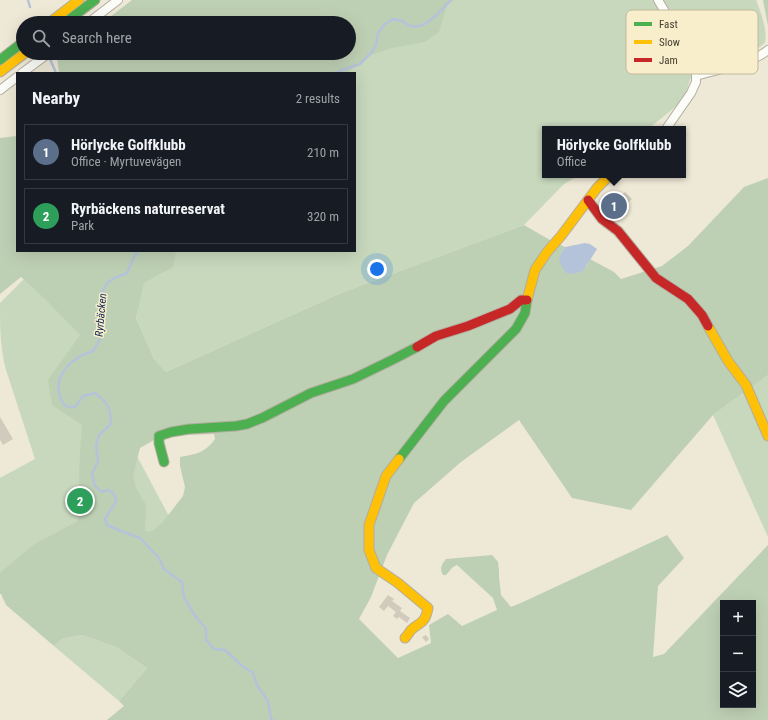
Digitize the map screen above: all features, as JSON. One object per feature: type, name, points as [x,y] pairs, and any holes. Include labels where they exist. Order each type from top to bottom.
[{"type":"main road","points":[[58,16],[79,0]]},
{"type":"main road","points":[[74,16],[95,0]]},
{"type":"main road","points":[[0,60],[16,47]]},
{"type":"main road","points":[[0,72],[16,60]]},
{"type":"main road","points":[[405,638],[412,629],[423,623],[427,615],[428,608],[398,583],[376,568],[368,550],[369,525],[386,476],[444,401],[516,329],[525,313],[526,300],[535,270],[547,252],[597,188],[607,178]]},
{"type":"main road","points":[[588,200],[602,219],[618,231],[656,278],[688,299],[702,315],[728,361],[746,386],[768,436]]},
{"type":"main road","points":[[164,462],[158,436],[189,429],[247,424],[311,393],[353,379],[436,336],[500,314],[510,309],[521,300],[526,300]]},
{"type":"street","points":[[97,16],[118,0]]},
{"type":"street","points":[[658,0],[664,10]]},
{"type":"street","points":[[758,57],[768,50]]},
{"type":"street","points":[[23,72],[39,60]]},
{"type":"street","points":[[668,126],[691,93],[696,82],[696,76],[703,74]]},
{"type":"street","points":[[0,90],[16,78]]},
{"type":"green space","points":[[132,0],[454,0],[447,5],[439,32],[425,42],[392,48],[368,56],[348,72],[59,72],[57,60],[356,60],[356,16],[111,16]]},
{"type":"green space","points":[[312,0],[756,0],[760,9],[766,37],[765,42],[758,48],[758,10],[626,10],[626,74],[699,74],[690,79],[686,93],[679,104],[652,126],[542,126],[542,178],[575,178],[564,184],[524,225],[341,293],[166,372],[154,359],[136,318],[138,309],[132,323],[130,443],[180,537],[357,619],[397,660],[507,691],[76,582],[0,594],[0,478],[35,459],[6,370],[0,332],[0,303],[51,252],[356,252],[356,72],[236,72],[307,60],[356,60],[356,16],[338,16]]},
{"type":"green space","points":[[763,0],[768,0],[768,26]]},
{"type":"green space","points":[[16,136],[16,252],[176,252],[173,267],[144,283],[136,318],[154,359],[166,372],[341,293],[524,225],[565,247],[560,255],[586,267],[590,259],[614,272],[621,279],[662,266],[688,246],[744,187],[768,178],[768,375],[713,415],[631,510],[572,498],[519,420],[461,462],[414,503],[387,555],[371,597],[359,619],[398,658],[431,643],[429,625],[448,614],[462,626],[497,610],[493,598],[457,565],[453,567],[446,575],[443,575],[441,568],[446,559],[492,555],[498,562],[501,595],[511,607],[667,535],[684,558],[658,586],[653,657],[664,654],[768,545],[768,720],[107,720],[124,706],[119,701],[147,668],[116,647],[82,635],[62,639],[54,646],[6,605],[0,594],[0,573],[33,545],[78,521],[82,425],[52,405],[48,380],[80,335],[21,277],[0,294],[0,138]],"holes":[[[214,434],[215,439],[204,450],[195,454],[180,457],[180,466],[185,487],[183,496],[162,523],[154,530],[148,532],[145,530],[146,505],[136,488],[133,476],[140,448],[161,436]]]},
{"type":"green space","points":[[768,375],[768,537],[713,415]]},
{"type":"green space","points":[[82,635],[116,647],[147,668],[119,701],[54,646],[62,639]]},
{"type":"water","points":[[585,243],[590,244],[597,249],[583,271],[573,274],[566,273],[559,260],[565,247]]},
{"type":"building","points":[[625,192],[632,199],[612,218],[605,211]]},
{"type":"building","points":[[0,417],[13,439],[3,445],[0,440]]},
{"type":"building","points":[[388,595],[394,599],[392,601],[402,608],[400,611],[410,618],[407,623],[399,617],[397,619],[393,616],[396,612],[388,606],[384,611],[379,607]]},
{"type":"building","points":[[426,635],[429,639],[426,642],[422,637]]},
{"type":"waterway","points":[[28,0],[30,7]]},
{"type":"waterway","name":"Ryrbäcken","points":[[338,72],[360,64],[372,52],[376,45],[378,33],[385,24],[393,19],[411,26],[423,25],[433,18],[451,0]]},
{"type":"waterway","points":[[50,60],[56,72]]},
{"type":"waterway","name":"Ryrbäcken","points":[[137,252],[127,273],[108,282],[101,293],[99,307],[101,332],[100,340],[93,351],[75,359],[64,371],[59,383],[60,397],[66,406],[75,407],[83,396],[95,393],[108,406],[111,424],[99,435],[96,445],[98,461],[92,474],[95,486],[102,492],[108,490],[114,494],[116,501],[105,519],[107,525],[140,538],[159,558],[164,569],[182,582],[184,597],[195,616],[206,628],[206,640],[214,649],[225,650],[241,665],[253,673],[257,685],[268,701],[271,719],[273,720]]},
{"type":"traffic: fast","points":[[74,16],[95,0]]},
{"type":"traffic: fast","points":[[0,60],[16,47]]},
{"type":"traffic: fast","points":[[399,459],[444,401],[516,329],[525,313],[527,300]]},
{"type":"traffic: fast","points":[[164,462],[159,443],[159,436],[189,429],[247,424],[311,393],[353,379],[417,347]]},
{"type":"traffic: slow","points":[[58,16],[79,0]]},
{"type":"traffic: slow","points":[[0,72],[16,60]]},
{"type":"traffic: slow","points":[[527,300],[535,270],[547,252],[597,188],[607,178]]},
{"type":"traffic: slow","points":[[708,326],[728,361],[746,385],[768,436]]},
{"type":"traffic: slow","points":[[399,459],[386,476],[369,525],[369,550],[376,568],[398,583],[428,608],[424,620],[411,630],[405,638]]},
{"type":"traffic: jam","points":[[588,200],[602,219],[618,231],[656,278],[688,299],[702,315],[708,326]]},
{"type":"traffic: jam","points":[[417,347],[436,336],[468,326],[510,309],[521,300],[527,300]]},
{"type":"place","name":"Hörlycke Golfklubb","points":[[614,206]]},
{"type":"place","name":"Ryrbäckens naturreservat","points":[[80,501]]}]
